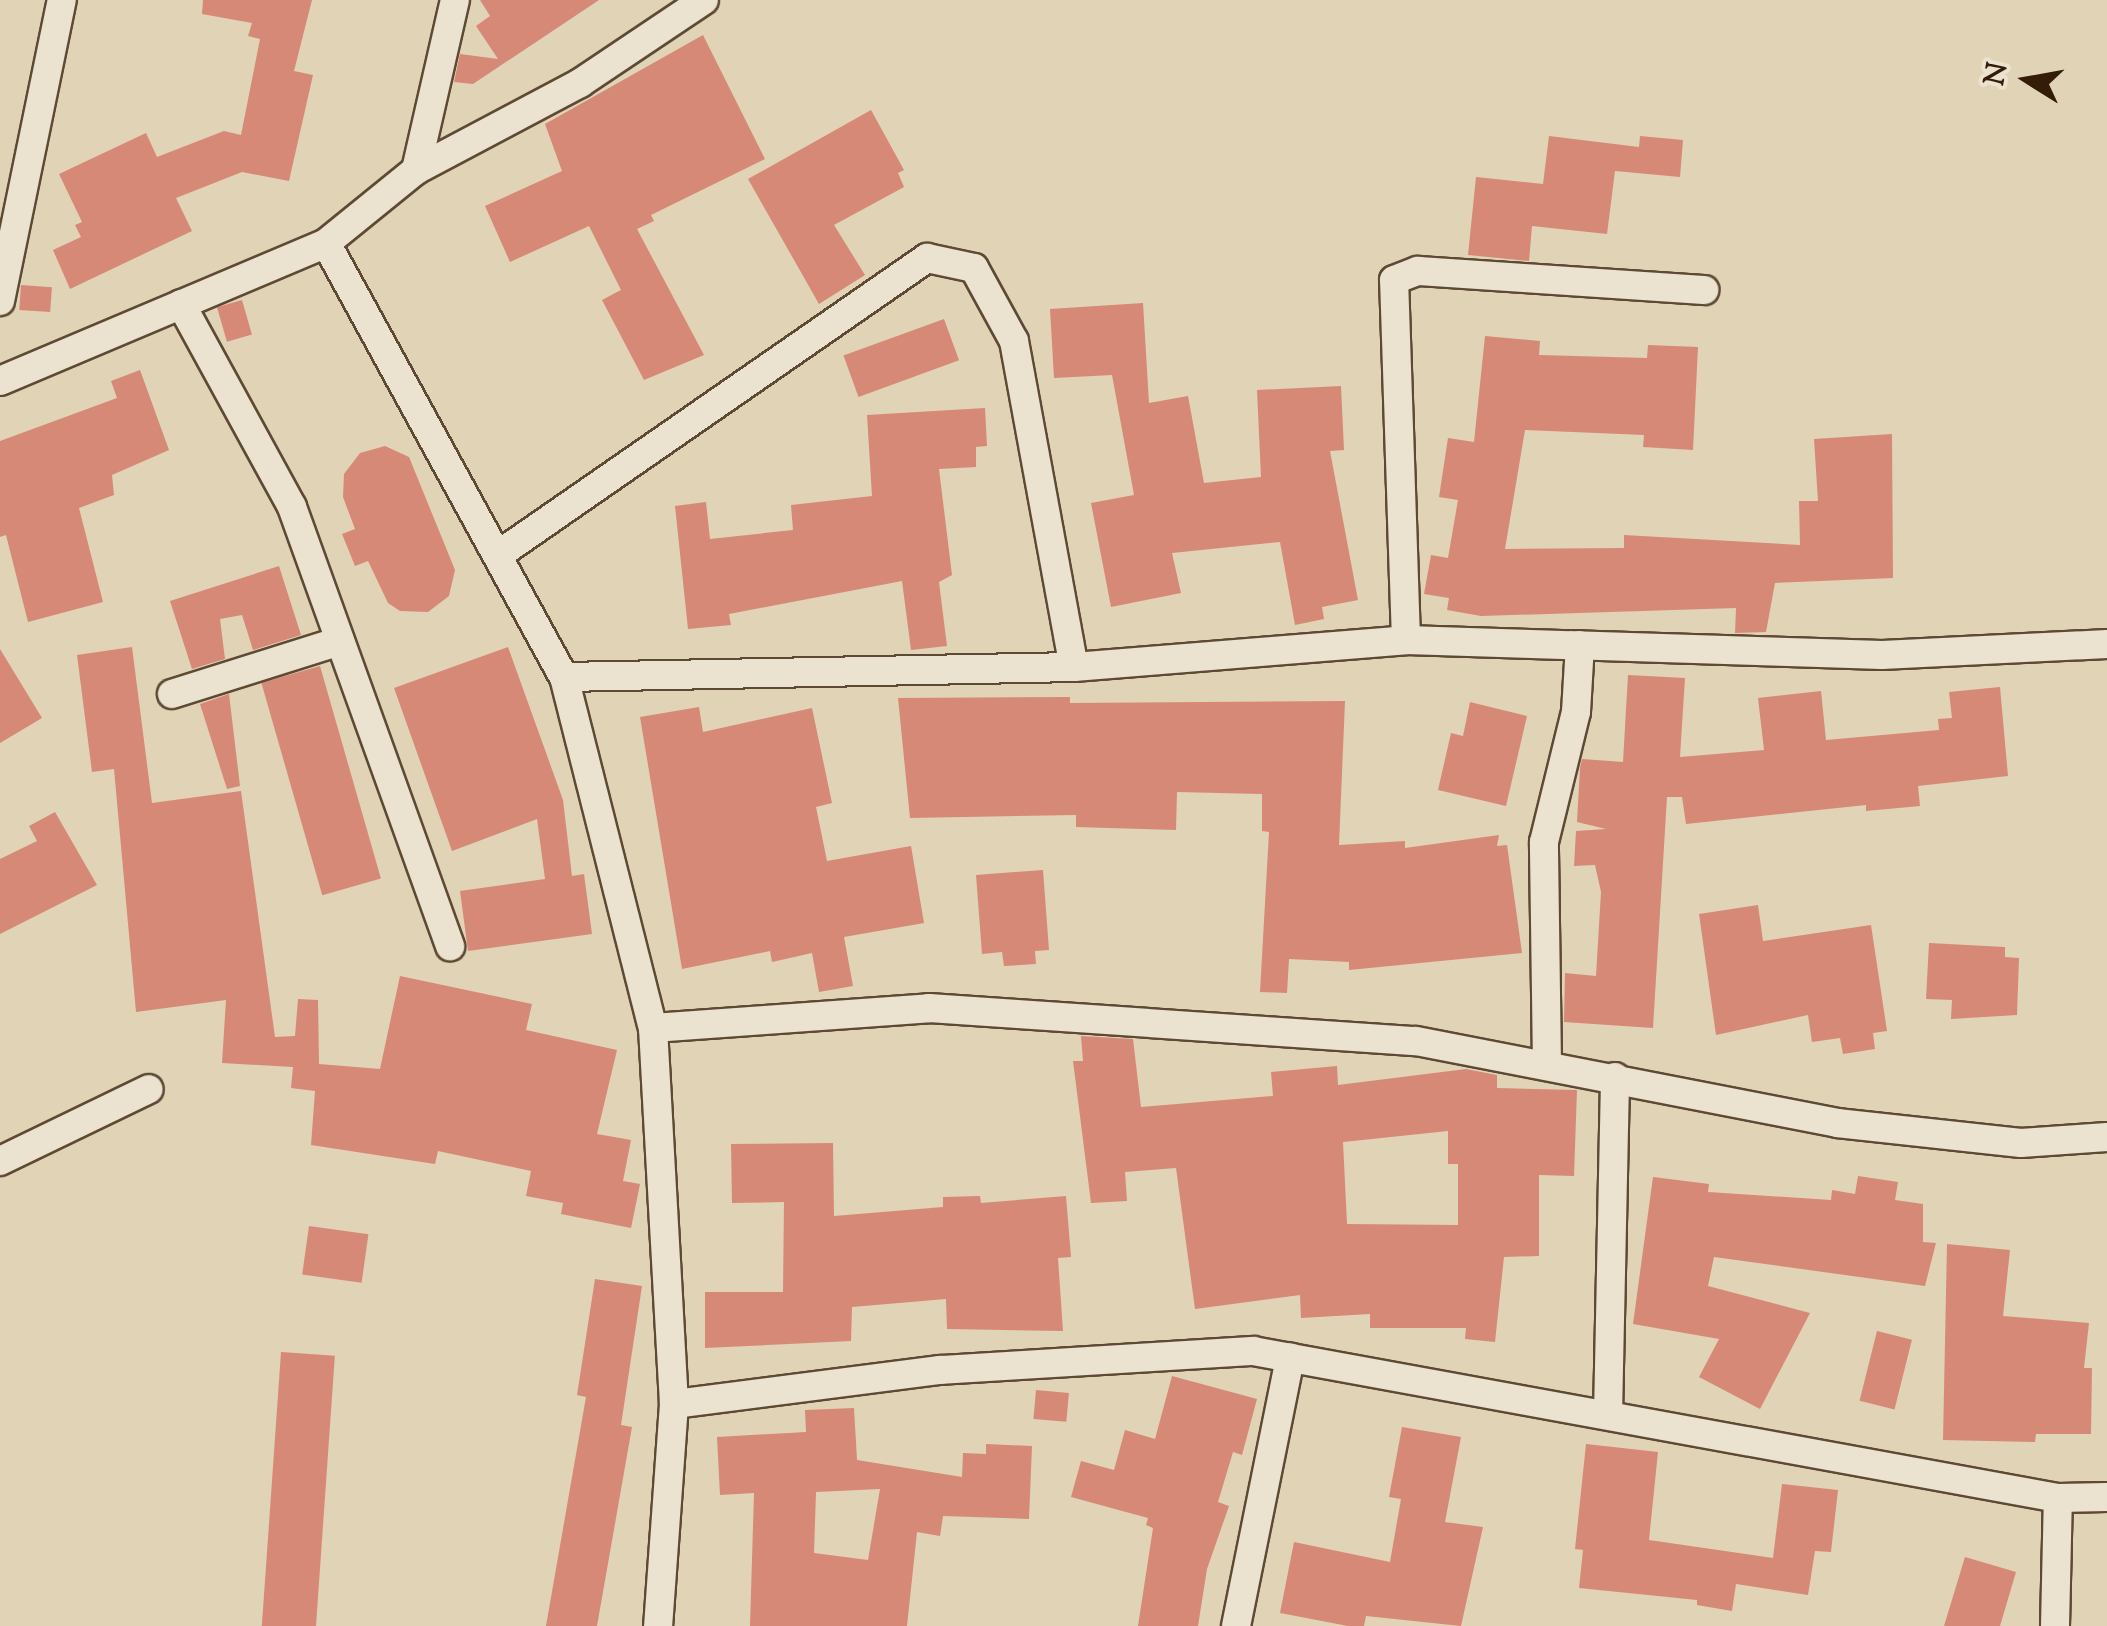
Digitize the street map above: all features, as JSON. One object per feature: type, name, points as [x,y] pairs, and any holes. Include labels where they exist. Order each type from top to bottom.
[{"type":"street","points":[[0,301],[62,0]]},
{"type":"street","points":[[416,170],[455,0]]},
{"type":"street","points":[[0,381],[326,243],[416,170],[580,83],[704,0]]},
{"type":"street","points":[[326,243],[564,678],[653,1028],[674,1404],[658,1626]]},
{"type":"street","points":[[498,556],[927,258],[974,268],[1014,341],[1074,667]]},
{"type":"street","points":[[1406,640],[1394,280],[1418,271],[1704,290]]},
{"type":"street","points":[[181,304],[292,507],[450,946]]},
{"type":"street","points":[[564,678],[1074,667],[1406,640],[1882,655],[2106,650]]},
{"type":"street","points":[[172,694],[340,641]]},
{"type":"street","points":[[1548,1065],[1544,842],[1576,712],[1580,645]]},
{"type":"street","points":[[653,1028],[929,1008],[1416,1042],[1615,1077],[1837,1123],[2020,1144],[2107,1138]]},
{"type":"street","points":[[1608,1415],[1615,1077]]},
{"type":"street","points":[[0,1161],[149,1089]]},
{"type":"street","points":[[674,1404],[940,1370],[1253,1351],[2058,1498],[2107,1497]]},
{"type":"street","points":[[1236,1626],[1290,1357]]},
{"type":"street","points":[[2055,1626],[2058,1498]]},
{"type":"building","points":[[203,0],[312,0],[294,71],[313,75],[289,181],[242,172],[176,198],[192,231],[70,289],[53,250],[81,237],[75,225],[82,222],[59,174],[146,133],[157,157],[224,131],[241,135],[260,39],[248,36],[252,23],[202,14]]},
{"type":"building","points":[[480,0],[599,0],[473,84],[454,82],[460,54],[498,59],[476,26],[490,16]]},
{"type":"building","points":[[703,35],[765,159],[651,215],[654,221],[637,229],[704,355],[644,380],[602,300],[621,290],[589,226],[510,262],[485,206],[562,171],[545,124]]},
{"type":"building","points":[[871,110],[904,170],[898,173],[904,187],[834,225],[865,275],[819,304],[748,179]]},
{"type":"building","points":[[1549,136],[1639,147],[1640,136],[1683,140],[1680,177],[1615,171],[1607,234],[1532,226],[1529,261],[1468,255],[1476,177],[1543,184]]},
{"type":"building","points":[[21,285],[52,287],[50,312],[19,310]]},
{"type":"building","points":[[242,300],[252,335],[227,342],[217,307]]},
{"type":"building","points":[[1143,303],[1149,403],[1188,396],[1204,483],[1261,477],[1257,390],[1341,386],[1344,450],[1330,451],[1358,600],[1322,607],[1324,619],[1295,625],[1280,542],[1172,553],[1181,593],[1111,607],[1091,503],[1134,495],[1112,375],[1054,378],[1050,309]]},
{"type":"building","points":[[944,319],[959,360],[859,397],[843,356]]},
{"type":"building","points":[[1485,336],[1540,341],[1539,355],[1647,358],[1648,345],[1698,347],[1693,450],[1643,447],[1644,435],[1525,430],[1505,549],[1624,548],[1624,535],[1800,545],[1799,501],[1818,501],[1814,439],[1892,434],[1893,578],[1775,583],[1766,632],[1735,633],[1736,608],[1481,616],[1447,610],[1449,598],[1424,594],[1431,555],[1448,558],[1458,500],[1439,497],[1448,438],[1474,442]]},
{"type":"building","points":[[140,370],[169,450],[112,475],[114,495],[79,508],[103,602],[28,622],[6,535],[0,537],[0,441],[117,398],[111,381]]},
{"type":"building","points":[[985,408],[987,446],[976,447],[976,467],[939,469],[952,575],[939,582],[947,646],[911,650],[902,581],[729,614],[731,625],[688,629],[675,506],[706,502],[710,539],[793,530],[791,505],[872,496],[867,415]]},
{"type":"building","points":[[385,446],[409,457],[455,570],[449,596],[428,612],[400,611],[388,603],[368,561],[355,566],[342,534],[355,529],[343,497],[344,474],[360,453]]},
{"type":"building","points":[[279,566],[301,635],[253,650],[242,615],[220,619],[225,659],[192,669],[170,601]]},
{"type":"building","points":[[132,647],[152,803],[241,791],[275,1037],[295,1036],[298,999],[318,1000],[319,1064],[380,1069],[400,976],[532,1004],[526,1030],[617,1050],[597,1134],[631,1140],[623,1181],[640,1184],[631,1228],[561,1214],[563,1203],[526,1196],[531,1171],[438,1151],[435,1164],[311,1145],[315,1091],[291,1088],[293,1067],[222,1063],[226,1000],[136,1012],[114,769],[92,772],[77,655]]},
{"type":"building","points":[[508,647],[563,800],[572,876],[584,874],[592,934],[468,951],[460,891],[545,879],[537,819],[452,851],[394,688]]},
{"type":"building","points":[[0,649],[42,718],[0,743]]},
{"type":"building","points":[[320,666],[381,878],[322,895],[261,683]]},
{"type":"building","points":[[1628,675],[1685,678],[1680,757],[1764,750],[1758,698],[1821,691],[1826,740],[1939,730],[1938,719],[1952,718],[1949,692],[2000,687],[2008,776],[1918,786],[1920,806],[1866,811],[1866,805],[1686,824],[1682,797],[1667,797],[1653,1028],[1564,1022],[1565,973],[1596,976],[1601,892],[1595,865],[1574,866],[1576,831],[1606,829],[1577,822],[1580,768],[1582,759],[1623,762]]},
{"type":"building","points":[[229,694],[240,786],[227,789],[200,704]]},
{"type":"building","points":[[1070,697],[1070,703],[1345,701],[1339,845],[1405,841],[1405,848],[1499,835],[1497,846],[1507,845],[1522,953],[1349,970],[1349,962],[1289,959],[1287,993],[1260,992],[1269,832],[1262,831],[1262,794],[1177,792],[1176,830],[1076,827],[1076,815],[910,818],[898,698]]},
{"type":"building","points":[[1470,702],[1527,716],[1506,806],[1438,790],[1451,733],[1463,736]]},
{"type":"building","points":[[699,707],[703,732],[812,708],[832,803],[816,807],[827,861],[911,846],[924,923],[844,937],[853,986],[819,992],[812,953],[772,962],[770,951],[682,969],[640,717]]},
{"type":"building","points":[[55,812],[97,885],[0,934],[0,859],[37,841],[29,826]]},
{"type":"building","points":[[1043,870],[1049,950],[1035,951],[1036,964],[1004,966],[1002,952],[982,954],[976,875]]},
{"type":"building","points":[[1758,905],[1763,941],[1871,925],[1887,1031],[1873,1033],[1875,1049],[1843,1054],[1840,1038],[1812,1042],[1808,1015],[1716,1035],[1699,914]]},
{"type":"building","points":[[1929,943],[2005,947],[2005,957],[2019,958],[2017,1015],[1951,1019],[1952,1000],[1926,999]]},
{"type":"building","points":[[1081,1036],[1133,1039],[1141,1107],[1273,1096],[1271,1072],[1337,1066],[1338,1085],[1466,1069],[1497,1075],[1497,1088],[1577,1090],[1574,1176],[1539,1175],[1539,1256],[1504,1257],[1495,1342],[1465,1339],[1466,1328],[1370,1328],[1370,1314],[1301,1318],[1300,1295],[1195,1309],[1176,1168],[1125,1172],[1127,1201],[1091,1203],[1073,1061],[1083,1061]],"holes":[[[1448,1131],[1448,1164],[1458,1164],[1458,1225],[1347,1224],[1343,1142]]]},
{"type":"building","points":[[833,1143],[834,1216],[943,1207],[943,1197],[980,1196],[981,1203],[1066,1196],[1071,1257],[1058,1258],[1063,1331],[947,1329],[946,1299],[852,1307],[851,1341],[705,1348],[705,1292],[783,1292],[784,1202],[732,1203],[731,1144]]},
{"type":"building","points":[[1858,1176],[1898,1182],[1895,1200],[1923,1204],[1923,1242],[1936,1243],[1925,1286],[1714,1257],[1708,1286],[1810,1313],[1760,1409],[1699,1377],[1719,1339],[1633,1324],[1653,1177],[1709,1184],[1708,1192],[1831,1200],[1832,1190],[1855,1194]]},
{"type":"building","points":[[309,1226],[368,1234],[362,1283],[302,1275]]},
{"type":"building","points":[[1947,1244],[2010,1250],[2003,1316],[2089,1323],[2084,1368],[2092,1368],[2091,1434],[2036,1434],[2035,1442],[1943,1440]]},
{"type":"building","points":[[595,1279],[642,1286],[621,1425],[632,1427],[597,1626],[546,1626],[586,1397],[577,1395]]},
{"type":"building","points":[[1877,1331],[1912,1340],[1895,1410],[1860,1401]]},
{"type":"building","points":[[281,1352],[335,1356],[316,1626],[262,1626]]},
{"type":"building","points":[[1172,1376],[1257,1399],[1242,1455],[1233,1452],[1218,1502],[1229,1506],[1207,1569],[1198,1626],[1138,1626],[1153,1528],[1146,1525],[1148,1518],[1071,1497],[1081,1461],[1114,1470],[1125,1430],[1155,1439]]},
{"type":"building","points":[[1036,1390],[1069,1393],[1066,1422],[1033,1419]]},
{"type":"building","points":[[854,1408],[857,1460],[962,1477],[963,1453],[986,1454],[986,1444],[1032,1446],[1029,1519],[943,1516],[940,1536],[917,1532],[907,1626],[750,1626],[754,1493],[720,1495],[717,1437],[806,1432],[805,1410]],"holes":[[[880,1489],[868,1560],[814,1553],[816,1492]]]},
{"type":"building","points":[[1402,1427],[1461,1437],[1445,1522],[1483,1527],[1461,1626],[1366,1616],[1364,1626],[1348,1626],[1280,1613],[1294,1542],[1390,1562],[1401,1499],[1389,1497]]},
{"type":"building","points":[[1586,1444],[1658,1452],[1649,1540],[1773,1558],[1782,1484],[1838,1490],[1831,1552],[1815,1551],[1808,1595],[1736,1584],[1732,1611],[1697,1605],[1697,1600],[1579,1588],[1583,1550],[1575,1549]]},
{"type":"building","points":[[1965,1557],[2016,1572],[2000,1626],[1944,1626]]}]
